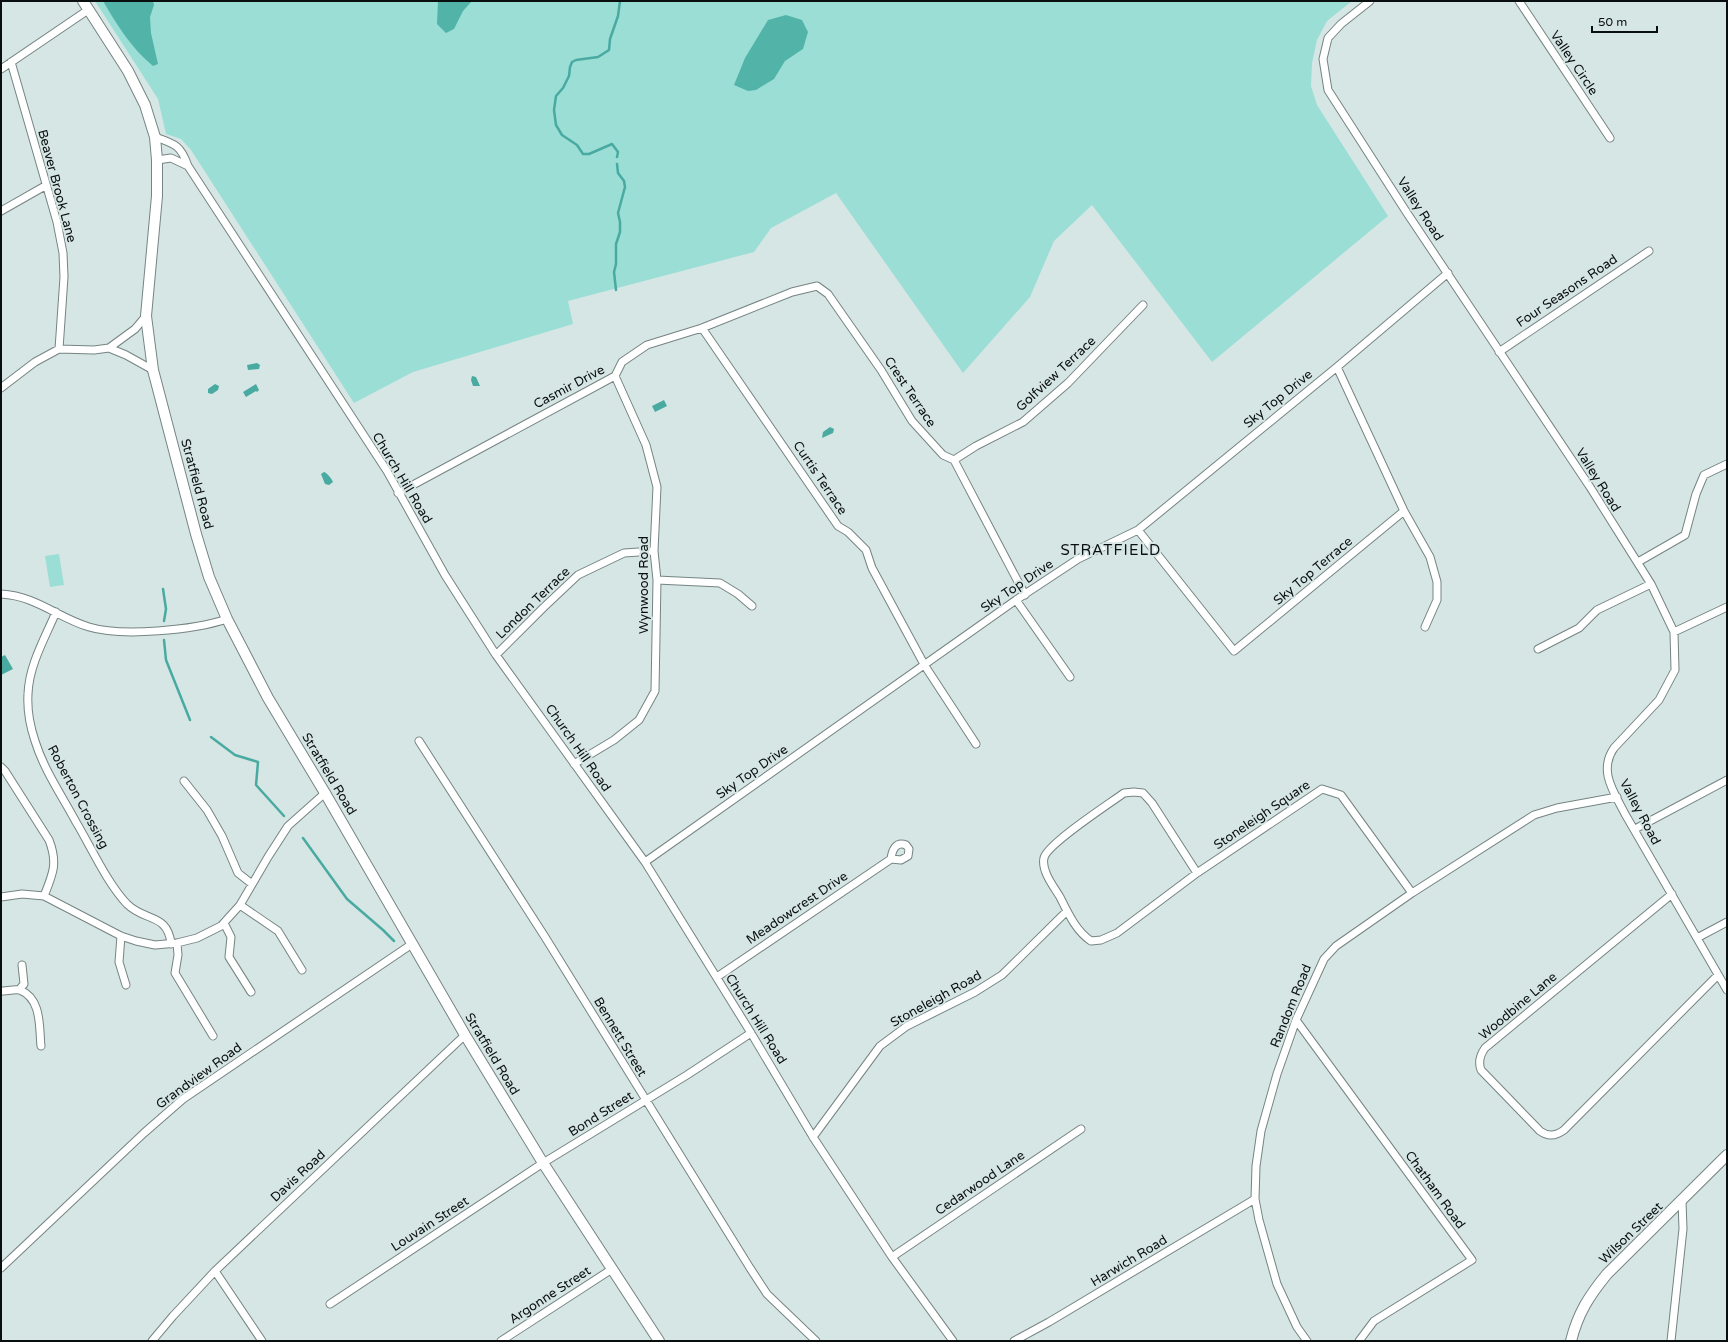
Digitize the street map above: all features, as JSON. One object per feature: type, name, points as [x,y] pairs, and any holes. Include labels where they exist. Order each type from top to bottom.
[{"type":"main road","name":"Stratfield Road","points":[[82,1],[131,78],[145,105],[155,137],[157,160],[157,196],[146,316],[153,370],[198,541],[209,577],[227,619],[268,698],[325,793],[465,1035],[543,1163],[659,1341]]},
{"type":"main road","name":"Wilson Street","points":[[1571,1341],[1578,1318],[1589,1296],[1607,1274],[1727,1155]]},
{"type":"street","name":"Valley Road","points":[[1370,1],[1342,24],[1328,38],[1323,59],[1328,90],[1638,562],[1651,584],[1674,632],[1675,670],[1659,700],[1614,748],[1608,759],[1608,774],[1617,797],[1634,830],[1727,990]]},
{"type":"street","name":"Valley Circle","points":[[1519,1],[1610,138]]},
{"type":"street","points":[[1,69],[88,10]]},
{"type":"street","name":"Beaver Brook Lane","points":[[11,62],[45,186],[57,222],[63,253],[64,277],[60,317],[59,349]]},
{"type":"street","name":"Church Hill Road","points":[[155,137],[168,141],[180,148],[188,166],[387,471],[445,575],[496,655],[645,862],[751,1033],[813,1137],[892,1257],[953,1341]]},
{"type":"street","points":[[157,160],[171,158],[188,166]]},
{"type":"street","points":[[1,211],[45,186]]},
{"type":"street","name":"Four Seasons Road","points":[[1499,352],[1649,250]]},
{"type":"street","name":"Sky Top Drive","points":[[645,862],[925,666],[1016,600],[1078,559],[1138,530],[1337,367],[1448,273]]},
{"type":"street","name":"Casmir Drive","points":[[398,493],[615,376],[622,362],[647,345],[702,328],[792,292],[817,286]]},
{"type":"street","name":"Crest Terrace","points":[[817,286],[828,294],[881,370],[912,421],[943,455],[954,460],[1025,595]]},
{"type":"street","name":"Golfview Terrace","points":[[954,460],[1023,422],[1068,383],[1143,305]]},
{"type":"street","points":[[109,348],[135,329],[146,316]]},
{"type":"street","name":"Curtis Terrace","points":[[702,328],[838,526],[848,532],[866,550],[872,568],[925,666],[976,744]]},
{"type":"street","points":[[1,388],[35,362],[59,349],[109,348],[126,355],[153,370]]},
{"type":"street","points":[[1337,367],[1404,511],[1430,557],[1437,582],[1437,600],[1425,627]]},
{"type":"street","name":"Wynwood Road","points":[[574,764],[614,740],[639,720],[656,691],[657,580],[654,552],[657,487],[646,445],[615,376]]},
{"type":"street","points":[[1638,562],[1685,535],[1696,494],[1704,475],[1727,464]]},
{"type":"street","name":"Sky Top Terrace","points":[[1138,530],[1234,651],[1404,511]]},
{"type":"street","name":"London Terrace","points":[[496,655],[578,575],[624,553],[654,552]]},
{"type":"street","points":[[657,580],[720,583],[738,594],[752,606]]},
{"type":"street","points":[[1538,649],[1579,628],[1597,610],[1651,584]]},
{"type":"street","points":[[1,594],[28,598],[89,627],[121,632],[211,624],[227,619]]},
{"type":"street","points":[[1016,600],[1070,677]]},
{"type":"street","points":[[1674,632],[1727,607]]},
{"type":"street","name":"Roberton Crossing","points":[[56,612],[31,670],[28,693],[29,716],[35,742],[45,766],[104,870],[122,898],[136,911],[164,924],[174,943],[178,955],[175,973],[213,1036]]},
{"type":"street","name":"Bennett Street","points":[[419,741],[545,937],[767,1294],[812,1340]]},
{"type":"street","points":[[1,768],[5,771],[41,827],[54,852],[55,864],[53,875],[44,896]]},
{"type":"street","points":[[1634,830],[1727,780]]},
{"type":"street","points":[[184,781],[207,810],[222,836],[238,873],[252,884]]},
{"type":"street","name":"Stoneleigh Square","points":[[1197,873],[1152,803],[1143,793],[1134,792],[1124,793],[1059,840],[1048,850],[1044,858],[1045,869],[1067,911],[1082,935],[1091,942],[1101,940],[1117,932],[1197,873],[1322,789],[1341,795],[1412,893]]},
{"type":"street","points":[[1,898],[22,894],[44,896],[121,936],[155,945],[197,938],[224,923],[240,905],[288,826],[325,793]]},
{"type":"street","name":"Random Road","points":[[1307,1341],[1297,1327],[1277,1284],[1259,1220],[1255,1199],[1256,1166],[1261,1131],[1277,1074],[1296,1020],[1310,987],[1329,952],[1412,893],[1534,815],[1557,808],[1617,797]]},
{"type":"street","name":"Meadowcrest Drive","points":[[717,978],[891,859]]},
{"type":"street","name":"Woodbine Lane","points":[[1672,894],[1486,1048],[1480,1056],[1481,1070],[1540,1131],[1551,1136],[1558,1134],[1564,1130],[1718,975]]},
{"type":"street","points":[[240,905],[278,931],[302,970]]},
{"type":"street","name":"Stoneleigh Road","points":[[813,1137],[880,1046],[907,1026],[975,992],[1002,975],[1067,911]]},
{"type":"street","points":[[1697,938],[1727,922]]},
{"type":"street","points":[[224,923],[231,937],[229,956],[251,992]]},
{"type":"street","points":[[121,936],[119,962],[126,985]]},
{"type":"street","name":"Grandview Road","points":[[1,1268],[182,1099],[412,944]]},
{"type":"street","points":[[19,990],[24,984],[22,965]]},
{"type":"street","points":[[1,991],[19,990],[32,999],[38,1009],[41,1046]]},
{"type":"street","name":"Chatham Road","points":[[1296,1020],[1472,1260],[1374,1321],[1359,1341]]},
{"type":"street","name":"Bond Street","points":[[543,1163],[751,1033]]},
{"type":"street","name":"Davis Road","points":[[152,1341],[215,1271],[465,1035]]},
{"type":"street","name":"Cedarwood Lane","points":[[892,1257],[1081,1129]]},
{"type":"street","name":"Louvain Street","points":[[330,1304],[543,1163]]},
{"type":"street","name":"Harwich Road","points":[[1014,1341],[1049,1322],[1255,1199]]},
{"type":"street","points":[[1671,1341],[1683,1229],[1682,1201]]},
{"type":"street","name":"Argonne Street","points":[[501,1341],[612,1269]]},
{"type":"street","points":[[215,1271],[262,1341]]},
{"type":"shaded area","points":[[95,1],[1352,1],[1327,21],[1317,40],[1312,63],[1311,86],[1317,105],[1388,216],[1212,362],[1092,205],[1054,241],[1030,297],[963,373],[836,193],[771,228],[754,252],[568,301],[573,324],[413,372],[354,403],[191,150],[181,139],[166,134],[158,99]]},
{"type":"shaded area","points":[[103,1],[153,1],[154,5],[150,17],[151,33],[158,64],[153,66],[131,44]]},
{"type":"shaded area","points":[[438,1],[472,1],[463,11],[454,29],[446,33],[437,24]]},
{"type":"shaded area","points":[[786,15],[802,20],[808,32],[803,49],[785,61],[774,79],[756,90],[748,91],[734,85],[745,58],[768,20]]},
{"type":"shaded area","points":[[257,363],[260,365],[259,369],[248,370],[247,365]]},
{"type":"shaded area","points":[[472,376],[476,377],[480,386],[473,386],[471,380]]},
{"type":"shaded area","points":[[215,384],[219,386],[218,390],[212,394],[208,393],[208,389]]},
{"type":"shaded area","points":[[256,384],[259,390],[246,397],[243,392]]},
{"type":"shaded area","points":[[664,400],[667,406],[655,412],[652,406]]},
{"type":"shaded area","points":[[830,427],[834,429],[833,433],[822,438],[823,432]]},
{"type":"shaded area","points":[[324,472],[333,482],[329,485],[325,484],[321,474]]},
{"type":"shaded area","points":[[59,554],[64,585],[50,587],[45,556]]},
{"type":"shaded area","points":[[5,655],[13,669],[1,675],[1,657]]},
{"type":"waterway","points":[[617,157],[618,152],[612,144],[589,154],[583,154],[577,145],[562,135],[556,125],[554,110],[556,96],[563,88],[569,76],[572,62],[576,60],[598,57],[609,50],[610,39],[618,16],[620,1]]},
{"type":"waterway","points":[[616,290],[614,272],[616,264],[616,244],[620,232],[618,213],[625,187],[624,181],[618,173],[617,164]]},
{"type":"waterway","points":[[163,589],[166,609],[164,621]]},
{"type":"waterway","points":[[164,640],[166,660],[190,720]]},
{"type":"waterway","points":[[211,737],[235,755],[258,762],[256,785],[284,816]]},
{"type":"waterway","points":[[303,838],[347,899],[394,941]]},
{"type":"district","name":"STRATFIELD","points":[[1111,550]]}]
